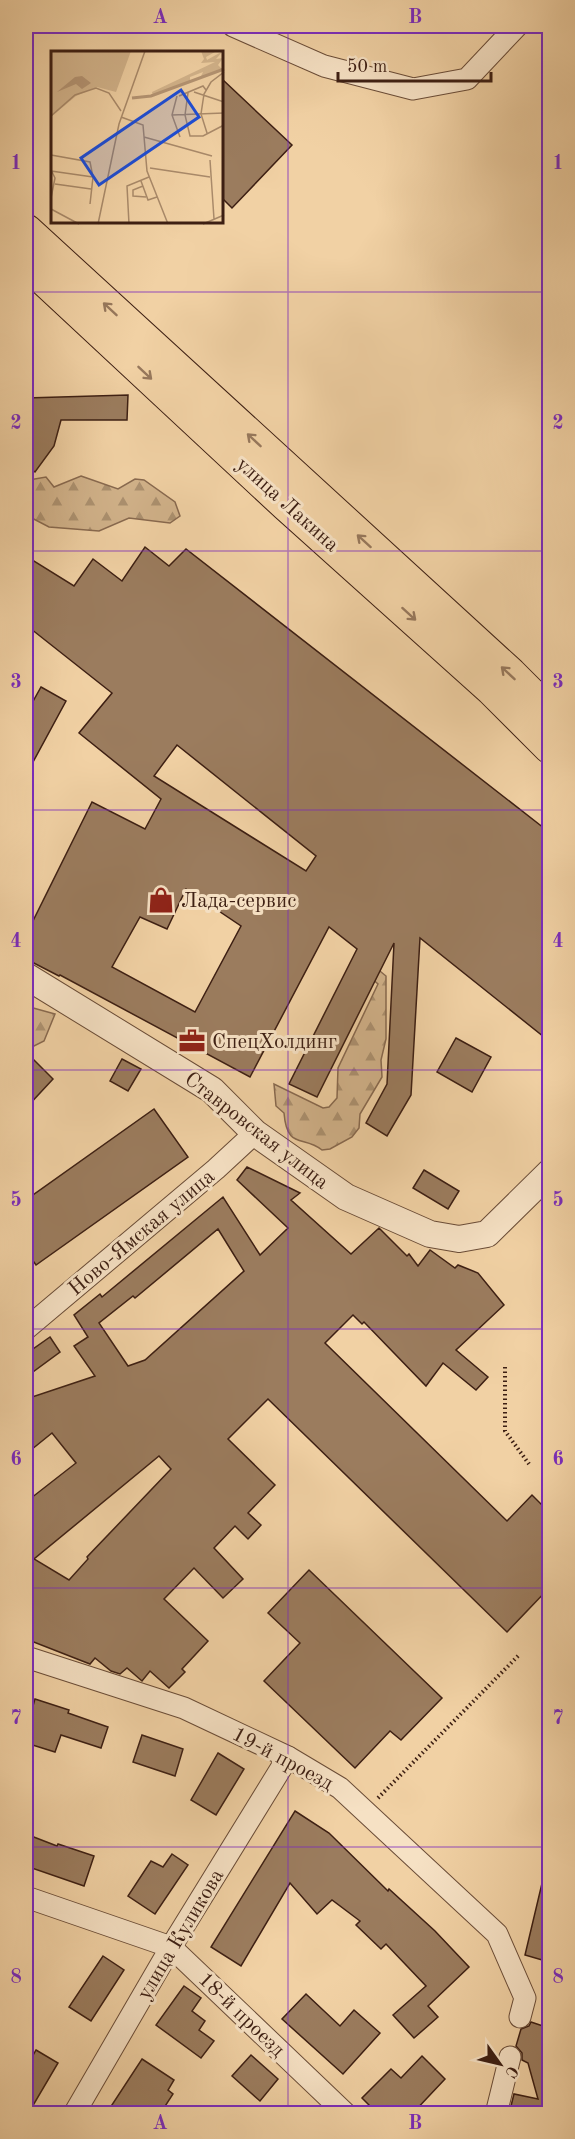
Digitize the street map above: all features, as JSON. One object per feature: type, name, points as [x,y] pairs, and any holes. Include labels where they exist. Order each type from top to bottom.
[{"type":"highway","name":"улица Лакина","points":[[26,231],[510,674],[549,714]]},
{"type":"highway","name":"улица Лакина","points":[[26,262],[287,505],[492,689],[549,747]]},
{"type":"street","points":[[233,26],[324,66],[413,89],[467,79],[517,26]]},
{"type":"street","name":"Ставровская улица","points":[[26,976],[212,1090],[255,1133],[346,1197],[430,1234],[459,1239],[487,1234],[549,1172]]},
{"type":"street","name":"Ново-Ямская улица","points":[[26,1329],[216,1169],[255,1133]]},
{"type":"street","name":"19-й проезд","points":[[26,1657],[184,1708],[288,1757],[340,1788],[497,1934],[525,1998],[520,2017]]},
{"type":"street","name":"улица Куликова","points":[[74,2114],[171,1947],[288,1757]]},
{"type":"street","name":"18-й проезд","points":[[26,1897],[171,1947],[346,2114]]},
{"type":"street","points":[[496,2114],[510,2057]]},
{"type":"path","points":[[505,1367],[505,1431],[529,1464]]},
{"type":"path","points":[[365,1812],[519,1655]]},
{"type":"green space","points":[[81,476],[118,489],[135,479],[144,480],[175,502],[180,516],[170,523],[129,518],[99,531],[49,527],[26,515],[26,478],[29,480],[46,477],[54,487]]},
{"type":"green space","points":[[359,954],[386,976],[386,1039],[381,1060],[382,1077],[360,1114],[359,1128],[352,1137],[330,1149],[322,1150],[292,1137],[286,1125],[284,1113],[276,1106],[274,1084],[323,1108],[329,1107],[337,1098],[338,1068],[378,984],[357,966]]},
{"type":"green space","points":[[26,1006],[55,1014],[44,1041],[26,1050]]},
{"type":"building","points":[[224,81],[292,145],[232,208],[224,200]]},
{"type":"building","points":[[128,395],[127,420],[61,420],[54,446],[35,472],[26,465],[26,398]]},
{"type":"building","points":[[145,547],[169,566],[186,549],[549,832],[549,1041],[420,938],[411,1095],[387,1136],[366,1123],[387,1084],[394,943],[317,1097],[289,1084],[357,949],[329,927],[250,1077],[26,959],[26,935],[92,802],[145,829],[161,799],[79,733],[112,693],[26,625],[26,556],[74,586],[93,559],[122,581]],"holes":[[[177,745],[316,856],[306,871],[154,776]],[[186,889],[241,926],[195,1012],[112,967],[140,917],[167,929]]]},
{"type":"building","points":[[41,687],[66,701],[26,775],[26,714]]},
{"type":"building","points":[[456,1038],[491,1057],[472,1092],[437,1072]]},
{"type":"building","points":[[26,1052],[53,1079],[26,1108]]},
{"type":"building","points":[[122,1059],[141,1069],[128,1091],[110,1081]]},
{"type":"building","points":[[154,1109],[188,1157],[36,1265],[26,1251],[26,1200]]},
{"type":"building","points":[[247,1167],[300,1193],[291,1200],[351,1254],[379,1228],[407,1256],[409,1254],[418,1266],[430,1250],[455,1268],[458,1265],[478,1273],[504,1305],[456,1350],[488,1377],[476,1390],[443,1363],[426,1386],[364,1322],[362,1324],[353,1315],[325,1343],[507,1521],[532,1495],[549,1512],[549,1588],[507,1632],[268,1399],[228,1439],[275,1485],[248,1513],[261,1525],[248,1539],[235,1526],[214,1548],[243,1579],[223,1598],[194,1568],[164,1599],[208,1641],[182,1669],[185,1672],[169,1688],[150,1671],[142,1681],[127,1668],[120,1674],[111,1671],[95,1658],[90,1664],[26,1639],[26,1502],[76,1463],[52,1433],[26,1454],[26,1399],[95,1376],[74,1346],[88,1337],[74,1315],[100,1294],[102,1297],[223,1197],[260,1255],[288,1228],[237,1180]],"holes":[[[218,1229],[244,1271],[145,1360],[128,1366],[99,1323],[133,1296],[135,1298]],[[159,1456],[171,1469],[87,1557],[88,1559],[69,1580],[34,1559]]]},
{"type":"building","points":[[424,1170],[459,1191],[448,1209],[413,1188]]},
{"type":"building","points":[[50,1337],[60,1352],[26,1377],[26,1354]]},
{"type":"building","points":[[309,1570],[442,1698],[401,1740],[390,1731],[355,1768],[264,1681],[300,1643],[268,1613]]},
{"type":"building","points":[[35,1699],[69,1710],[68,1713],[108,1727],[101,1748],[61,1735],[55,1752],[26,1743],[26,1730]]},
{"type":"building","points":[[142,1735],[183,1749],[175,1776],[133,1762]]},
{"type":"building","points":[[218,1753],[244,1769],[216,1815],[191,1800]]},
{"type":"building","points":[[295,1811],[329,1833],[388,1891],[389,1889],[435,1931],[469,1967],[428,2006],[438,2017],[414,2038],[393,2015],[426,1986],[386,1944],[381,1949],[356,1925],[360,1921],[332,1900],[317,1914],[290,1883],[241,1966],[211,1947]]},
{"type":"building","points":[[26,1834],[57,1846],[58,1844],[94,1856],[84,1886],[26,1866]]},
{"type":"building","points":[[172,1854],[188,1865],[155,1914],[128,1896],[151,1861],[163,1867]]},
{"type":"building","points":[[543,1879],[549,1880],[549,1962],[525,1955]]},
{"type":"building","points":[[103,1956],[124,1970],[91,2021],[69,2007]]},
{"type":"building","points":[[184,1986],[201,1998],[192,2011],[205,2021],[199,2030],[214,2041],[201,2058],[156,2025]]},
{"type":"building","points":[[306,1994],[340,2026],[354,2010],[380,2033],[343,2074],[282,2019]]},
{"type":"building","points":[[531,2022],[549,2028],[549,2114],[509,2114],[514,2094],[538,2099],[528,2063],[522,2060],[522,2053],[516,2046],[521,2029],[529,2026]]},
{"type":"building","points":[[36,2050],[58,2063],[26,2114],[26,2068]]},
{"type":"building","points":[[251,2055],[278,2079],[260,2101],[232,2076]]},
{"type":"building","points":[[422,2056],[445,2079],[412,2114],[378,2114],[362,2098],[391,2069],[401,2078]]},
{"type":"building","points":[[142,2059],[174,2080],[168,2090],[173,2094],[160,2114],[106,2114]]},
{"type":"place","name":"Лада-сервис","points":[[161,900]]},
{"type":"place","name":"СпецХолдинг","points":[[192,1041]]}]
